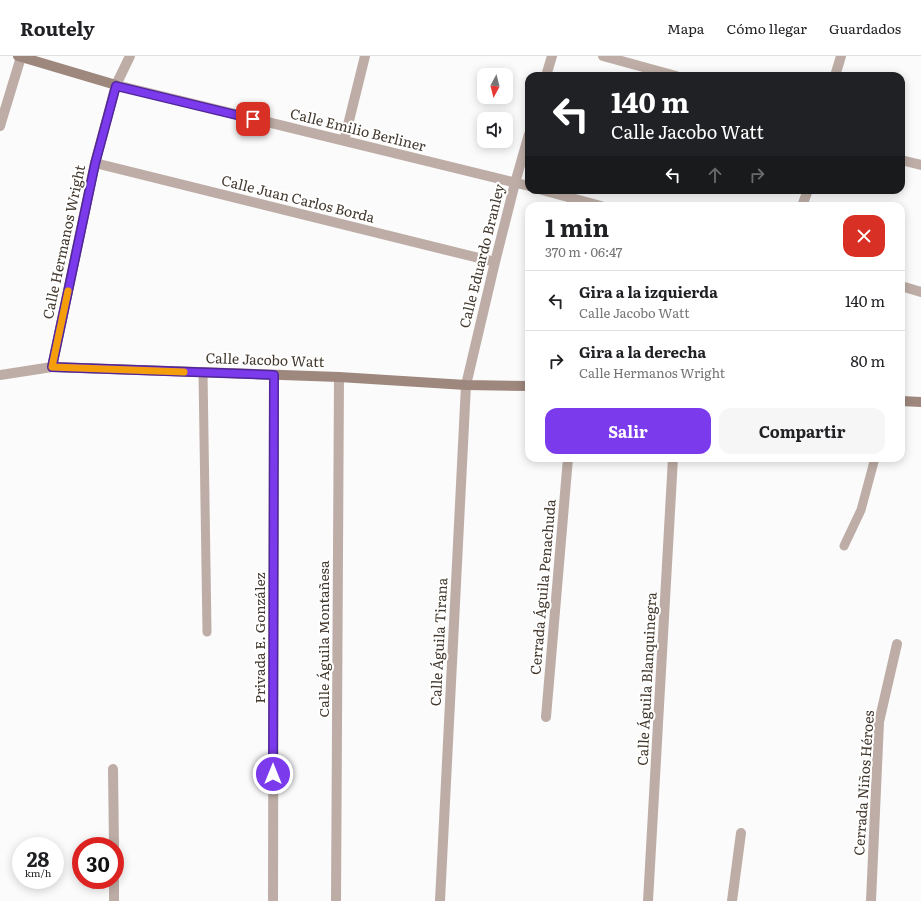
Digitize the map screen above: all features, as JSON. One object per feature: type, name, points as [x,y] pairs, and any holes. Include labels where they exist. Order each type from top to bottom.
[{"type":"street","name":"Calle Hermanos Wright","points":[[52,367],[95,164],[116,86],[130,56]]},
{"type":"street","points":[[344,141],[365,56]]},
{"type":"street","points":[[547,72],[552,56]]},
{"type":"street","points":[[603,56],[661,72]]},
{"type":"street","points":[[836,72],[841,56]]},
{"type":"street","name":"Calle Emilio Berliner","points":[[19,57],[116,86],[525,185]]},
{"type":"street","points":[[0,126],[19,57]]},
{"type":"street","name":"Calle Eduardo Branley","points":[[466,385],[494,262],[525,148]]},
{"type":"street","points":[[905,161],[921,165]]},
{"type":"street","name":"Calle Juan Carlos Borda","points":[[95,164],[494,262]]},
{"type":"street","points":[[557,194],[586,202]]},
{"type":"street","points":[[905,287],[921,292]]},
{"type":"street","name":"Calle Jacobo Watt","points":[[0,374],[52,367],[339,377],[466,385],[525,386]]},
{"type":"street","name":"Privada E. González","points":[[273,901],[274,375]]},
{"type":"street","name":"Calle Águila Montañesa","points":[[336,901],[339,377]]},
{"type":"street","name":"Calle Águila Tirana","points":[[440,901],[466,385]]},
{"type":"street","points":[[905,401],[921,402]]},
{"type":"street","name":"Cerrada Águila Penachuda","points":[[546,717],[568,462]]},
{"type":"street","name":"Calle Águila Blanquinegra","points":[[648,901],[673,462]]},
{"type":"street","name":"Cerrada Niños Héroes","points":[[871,901],[879,722],[897,644]]},
{"type":"street","points":[[113,769],[114,837]]},
{"type":"street","points":[[732,900],[741,833]]},
{"type":"street","points":[[114,889],[114,901]]},
{"type":"lane","points":[[203,372],[207,632]]},
{"type":"lane","points":[[844,546],[861,510],[874,462]]},
{"type":"slow traffic","points":[[68,291],[52,367],[184,372]]},
{"type":"route","points":[[253,119],[116,86],[95,164],[52,367],[274,375],[273,774]]}]
